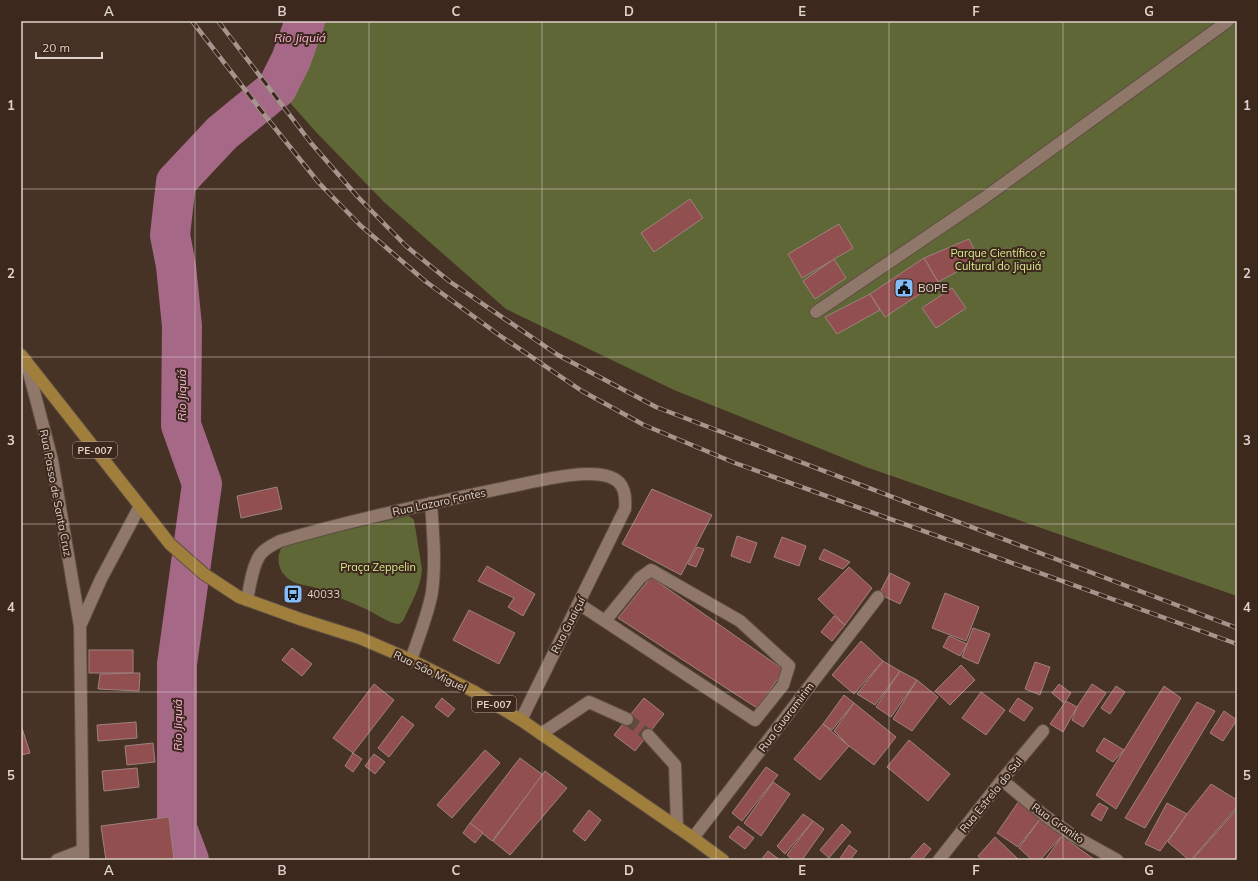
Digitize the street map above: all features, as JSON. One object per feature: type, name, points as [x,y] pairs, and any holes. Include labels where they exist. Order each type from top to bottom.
[{"type":"main road","name":"PE-007","points":[[23,358],[170,544],[204,574],[243,599]]},
{"type":"main road","name":"Rua São Miguel","points":[[243,599],[360,638],[411,660],[473,692],[521,720],[723,860]]},
{"type":"street","points":[[816,312],[984,198],[1228,21]]},
{"type":"street","name":"Rua Passo de Santa Cruz","points":[[23,358],[52,460],[80,626],[83,855]]},
{"type":"street","name":"Rua Lazaro Fontes","points":[[243,599],[260,554],[280,540],[431,503],[552,479],[581,474],[598,474],[611,477],[620,483],[626,498],[625,509],[616,530]]},
{"type":"street","points":[[411,660],[432,593],[434,560],[431,503]]},
{"type":"street","name":"Rua Passo de Santa Cruz","points":[[80,626],[101,579],[140,506]]},
{"type":"street","name":"Rua Guaiçuí","points":[[521,720],[616,530]]},
{"type":"street","points":[[579,604],[755,720],[783,685],[789,666],[740,621],[651,570],[640,578],[605,621]]},
{"type":"street","name":"Rua Guaramirim","points":[[693,838],[878,597]]},
{"type":"street","points":[[540,734],[589,702],[627,719]]},
{"type":"street","name":"Rua Estrela do Sul","points":[[939,860],[1002,780],[1044,731]]},
{"type":"street","points":[[648,734],[675,765],[676,827]]},
{"type":"street","name":"Rua Granito","points":[[1002,780],[1045,816],[1072,835],[1118,860]]},
{"type":"street","points":[[57,860],[83,855]]},
{"type":"green space","name":"Parque Científico e Cultural do Jiquiá","points":[[324,21],[1237,21],[1237,596],[866,467],[674,390],[506,309],[384,202],[316,132],[284,96]]},
{"type":"green space","name":"Praça Zeppelin","points":[[408,516],[414,520],[422,569],[420,583],[415,596],[403,621],[399,624],[387,621],[362,607],[316,588],[293,582],[282,572],[280,568],[279,553],[284,544]]},
{"type":"water","name":"Rio Jiquiá","points":[[291,21],[324,21],[284,96],[271,82]]},
{"type":"building","points":[[690,199],[703,218],[654,252],[641,233]]},
{"type":"building","points":[[839,224],[853,248],[802,278],[788,254]]},
{"type":"building","points":[[969,239],[979,260],[938,282],[924,258]]},
{"type":"building","name":"BOPE","points":[[924,258],[938,282],[885,317],[870,294]]},
{"type":"building","points":[[834,259],[846,278],[815,299],[803,281]]},
{"type":"building","points":[[952,288],[966,308],[936,328],[922,308]]},
{"type":"building","points":[[870,294],[880,310],[837,334],[825,317]]},
{"type":"building","points":[[277,487],[282,509],[241,518],[237,496]]},
{"type":"building","points":[[652,489],[712,515],[681,575],[622,544]]},
{"type":"building","points":[[737,536],[757,543],[750,563],[731,556]]},
{"type":"building","points":[[782,537],[806,546],[799,566],[774,557]]},
{"type":"building","points":[[697,547],[704,549],[696,567],[688,564]]},
{"type":"building","points":[[824,549],[850,562],[843,569],[819,559]]},
{"type":"building","points":[[487,566],[535,594],[523,616],[508,607],[514,598],[478,581]]},
{"type":"building","points":[[849,567],[872,588],[845,625],[818,599]]},
{"type":"building","points":[[890,573],[910,583],[900,604],[879,594]]},
{"type":"building","points":[[651,577],[784,670],[757,708],[618,618]]},
{"type":"building","points":[[945,593],[979,607],[966,641],[932,628]]},
{"type":"building","points":[[469,610],[515,633],[499,664],[453,640]]},
{"type":"building","points":[[834,616],[845,625],[832,641],[821,632]]},
{"type":"building","points":[[973,628],[990,634],[978,664],[962,657]]},
{"type":"building","points":[[949,636],[967,644],[960,656],[943,647]]},
{"type":"building","points":[[861,641],[883,661],[854,694],[832,675]]},
{"type":"building","points":[[292,648],[312,664],[302,676],[282,660]]},
{"type":"building","points":[[89,650],[133,650],[133,673],[89,673]]},
{"type":"building","points":[[883,661],[900,671],[875,705],[857,694]]},
{"type":"building","points":[[1035,662],[1050,667],[1040,695],[1025,689]]},
{"type":"building","points":[[961,665],[975,680],[950,705],[935,691]]},
{"type":"building","points":[[900,671],[917,680],[891,717],[876,707]]},
{"type":"building","points":[[140,673],[139,691],[98,689],[100,674]]},
{"type":"building","points":[[917,680],[938,697],[912,731],[893,719]]},
{"type":"building","points":[[374,684],[394,700],[353,753],[333,738]]},
{"type":"building","points":[[1059,684],[1071,693],[1064,703],[1052,693]]},
{"type":"building","points":[[1092,684],[1106,693],[1083,727],[1072,720],[1077,707]]},
{"type":"building","points":[[1116,686],[1125,692],[1110,714],[1101,708]]},
{"type":"building","points":[[1164,686],[1181,698],[1116,809],[1096,795]]},
{"type":"building","points":[[981,692],[1005,710],[986,735],[962,718]]},
{"type":"building","points":[[844,695],[854,703],[832,730],[823,724]]},
{"type":"building","points":[[442,698],[455,709],[448,717],[435,707]]},
{"type":"building","points":[[644,698],[664,714],[635,751],[614,735]]},
{"type":"building","points":[[1018,698],[1033,708],[1024,721],[1009,711]]},
{"type":"building","points":[[1066,701],[1077,707],[1063,732],[1050,724]]},
{"type":"building","points":[[1197,702],[1215,711],[1145,828],[1125,818]]},
{"type":"building","points":[[854,703],[896,737],[874,765],[849,746],[834,731]]},
{"type":"building","points":[[1224,711],[1237,720],[1223,741],[1210,733]]},
{"type":"building","points":[[402,716],[414,725],[389,757],[378,748]]},
{"type":"building","points":[[136,722],[137,738],[98,741],[97,725]]},
{"type":"building","points":[[823,724],[849,746],[820,780],[794,759]]},
{"type":"building","points":[[21,725],[30,753],[21,755]]},
{"type":"building","points":[[1104,738],[1124,750],[1113,762],[1096,751]]},
{"type":"building","points":[[909,740],[950,774],[928,801],[887,767]]},
{"type":"building","points":[[153,743],[155,762],[127,765],[125,746]]},
{"type":"building","points":[[485,750],[500,763],[452,818],[437,805]]},
{"type":"building","points":[[353,753],[362,759],[353,772],[345,766]]},
{"type":"building","points":[[374,754],[385,762],[375,774],[365,766]]},
{"type":"building","points":[[520,758],[543,775],[492,841],[470,823]]},
{"type":"building","points":[[766,767],[778,775],[742,821],[732,813]]},
{"type":"building","points":[[137,768],[139,787],[104,791],[102,771]]},
{"type":"building","points":[[545,771],[567,788],[510,855],[493,841]]},
{"type":"building","points":[[773,782],[790,794],[761,836],[744,823]]},
{"type":"building","points":[[1211,784],[1237,800],[1237,807],[1191,860],[1189,860],[1168,842],[1187,814]]},
{"type":"building","points":[[1019,801],[1041,818],[1018,847],[997,833]]},
{"type":"building","points":[[1099,803],[1108,808],[1101,821],[1091,815]]},
{"type":"building","points":[[1167,803],[1187,814],[1160,851],[1145,844]]},
{"type":"building","points":[[1237,809],[1237,857],[1234,860],[1192,860]]},
{"type":"building","points":[[589,810],[601,820],[585,841],[573,831]]},
{"type":"building","points":[[803,814],[813,821],[785,854],[777,846]]},
{"type":"building","points":[[169,817],[174,860],[106,860],[101,826]]},
{"type":"building","points":[[1041,818],[1062,836],[1040,860],[1032,860],[1019,848]]},
{"type":"building","points":[[813,821],[824,829],[802,860],[793,860],[787,855]]},
{"type":"building","points":[[470,823],[483,833],[475,843],[463,833]]},
{"type":"building","points":[[842,824],[851,832],[829,858],[820,850]]},
{"type":"building","points":[[738,826],[754,838],[745,849],[729,837]]},
{"type":"building","points":[[1062,836],[1095,860],[1045,860]]},
{"type":"building","points":[[995,837],[1019,860],[983,860],[978,856]]},
{"type":"building","points":[[924,843],[931,849],[922,860],[909,860]]},
{"type":"building","points":[[849,845],[857,851],[850,860],[839,860]]},
{"type":"building","points":[[768,851],[780,860],[761,860]]},
{"type":"waterway","name":"Rio Jiquiá","points":[[189,860],[177,828],[177,664],[202,484],[181,425],[182,326],[176,266],[170,235],[176,182],[222,133],[277,88],[291,60],[305,21]]},
{"type":"tunnel","points":[[627,719],[648,735]]},
{"type":"railway","points":[[192,21],[319,183],[360,225],[425,281],[499,335],[582,391],[644,425],[735,463],[1237,644]]},
{"type":"railway","points":[[218,21],[311,143],[357,196],[406,246],[449,281],[558,355],[656,407],[1237,628]]},
{"type":"place","name":"BOPE","points":[[904,288]]},
{"type":"place","name":"40033","points":[[293,594]]}]
